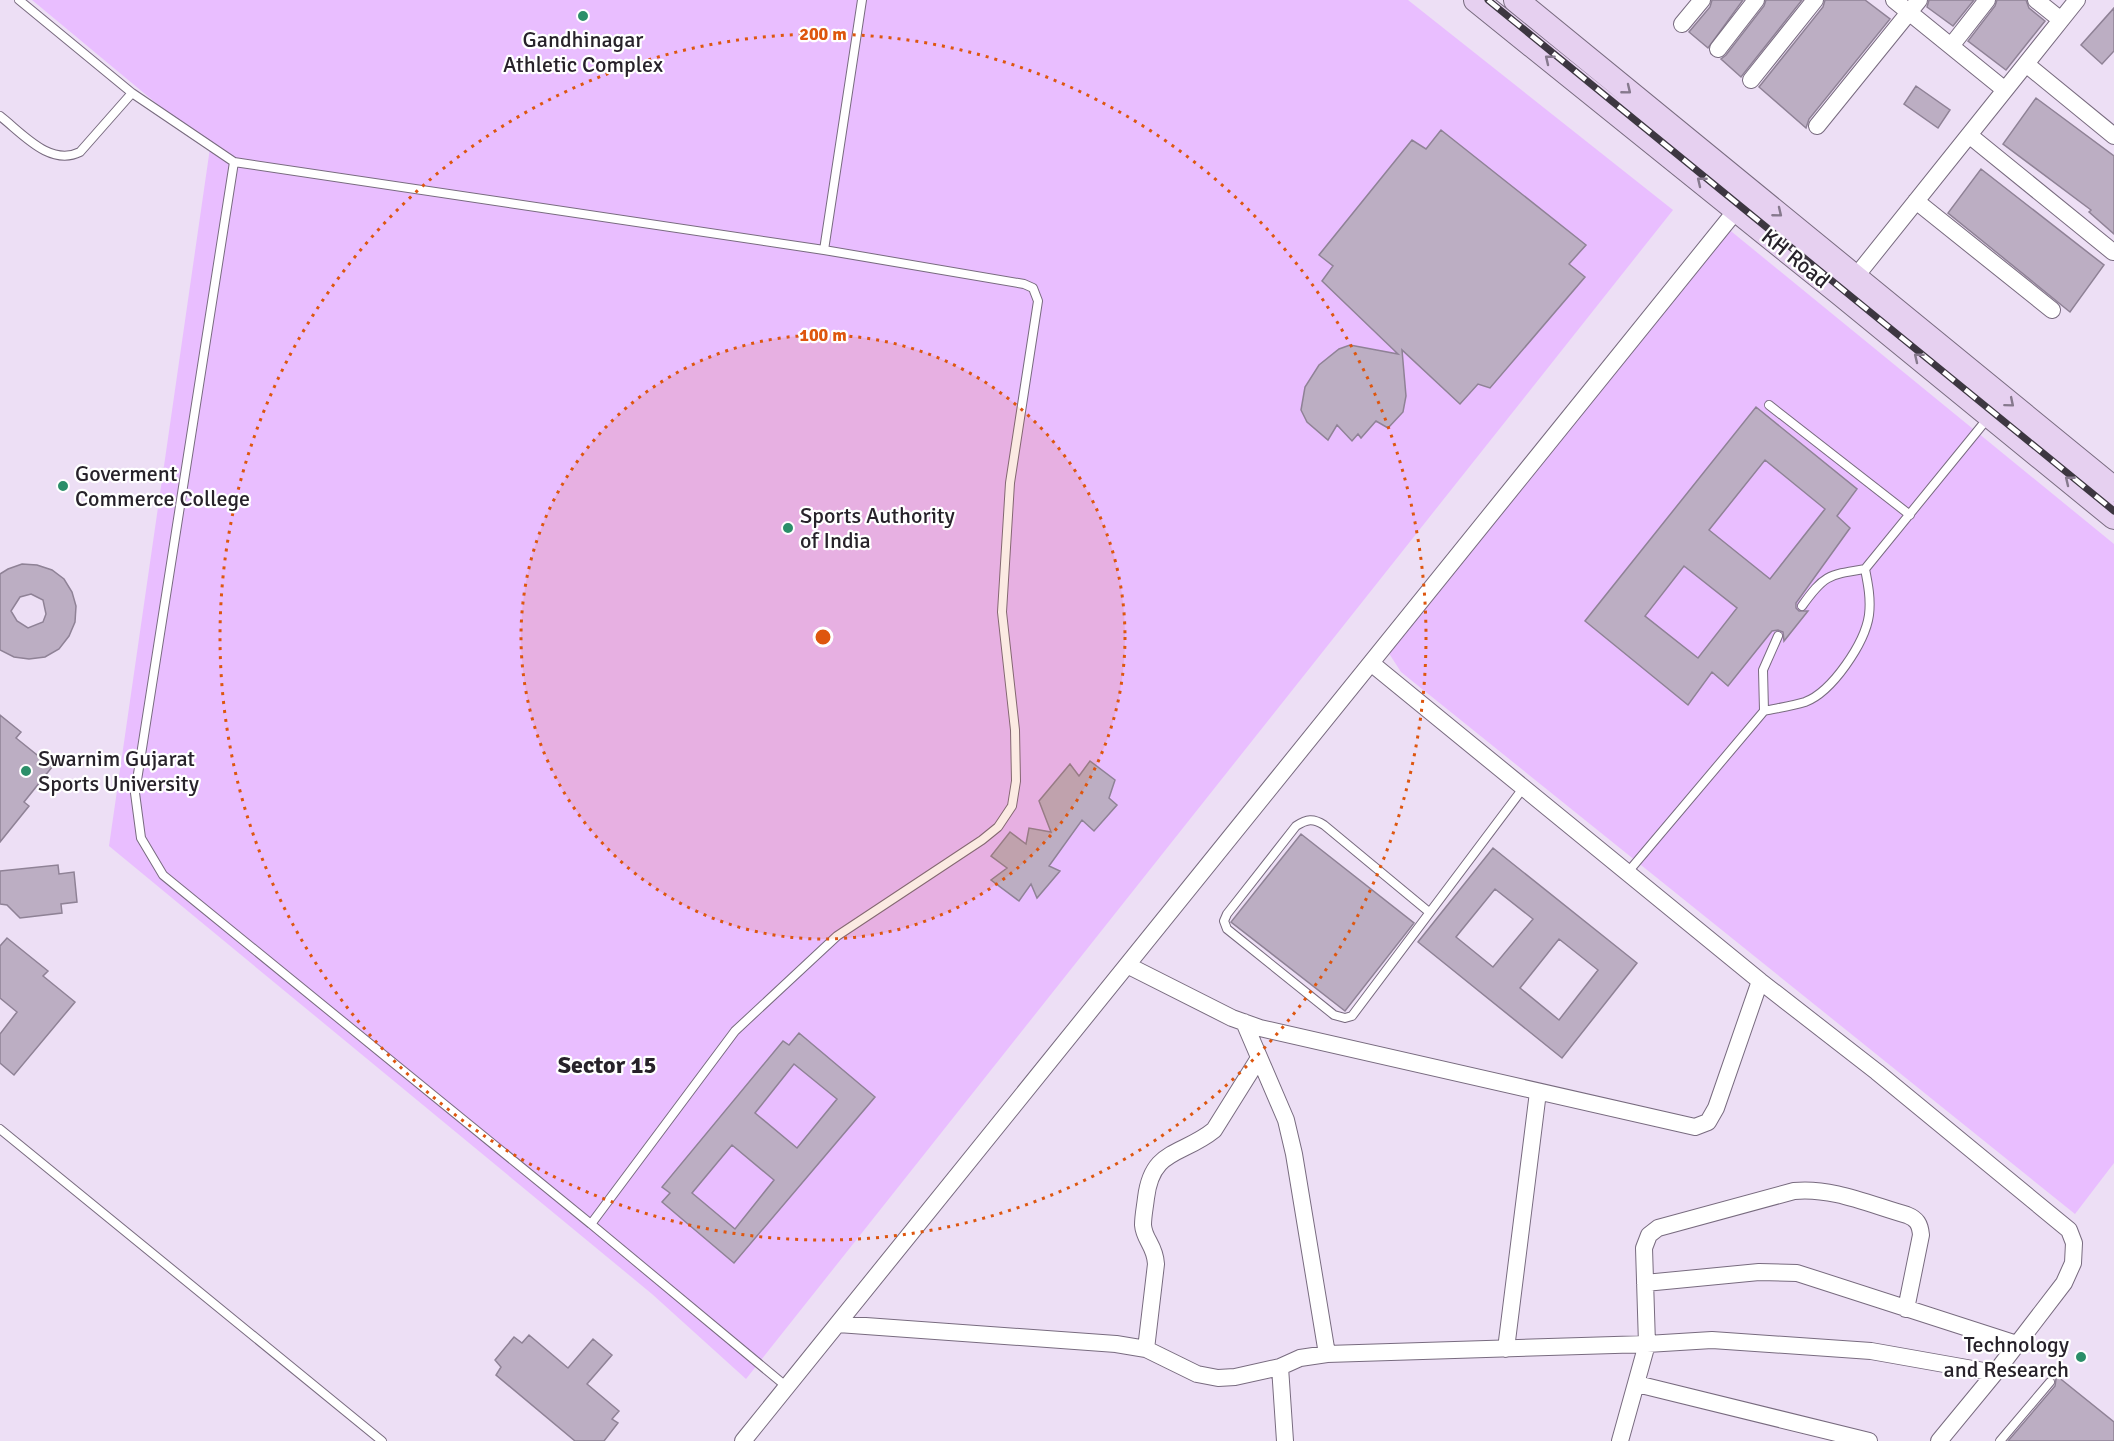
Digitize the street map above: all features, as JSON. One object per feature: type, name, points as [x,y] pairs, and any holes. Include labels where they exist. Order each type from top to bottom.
[{"type":"main road","name":"KH Road","points":[[1476,0],[1737,210],[1848,285]]},
{"type":"main road","name":"KH Road","points":[[1516,0],[1752,191],[1848,285],[1978,392],[2114,489]]},
{"type":"main road","name":"KH Road","points":[[1978,392],[1990,416],[2114,517]]},
{"type":"street","points":[[1682,24],[1702,0]]},
{"type":"street","points":[[1718,49],[1756,0]]},
{"type":"street","points":[[1751,80],[1815,0]]},
{"type":"street","points":[[1894,0],[1914,6],[1951,46],[2005,90]]},
{"type":"street","points":[[1951,46],[1987,0]]},
{"type":"street","points":[[2036,0],[2061,20]]},
{"type":"street","points":[[1848,285],[2077,0]]},
{"type":"street","points":[[1817,126],[1914,6]]},
{"type":"street","points":[[2026,64],[2114,136]]},
{"type":"street","points":[[1969,135],[2113,252]]},
{"type":"street","points":[[743,1441],[1752,191]]},
{"type":"street","points":[[1916,201],[2052,310]]},
{"type":"street","points":[[1371,663],[2069,1230],[2074,1243],[2073,1263],[2064,1283],[1939,1441]]},
{"type":"street","points":[[1127,965],[1244,1023],[1695,1127],[1708,1122],[1716,1108],[1760,981]]},
{"type":"street","points":[[1244,1023],[1286,1120],[1294,1155],[1327,1354]]},
{"type":"street","points":[[1146,1349],[1156,1252],[1144,1232],[1143,1224],[1148,1184],[1153,1171],[1161,1161],[1214,1131],[1259,1058]]},
{"type":"street","points":[[1506,1349],[1538,1092]]},
{"type":"street","points":[[1620,1441],[1647,1344],[1644,1248],[1650,1235],[1658,1228],[1794,1191],[1809,1189],[1825,1191],[1907,1215],[1914,1218],[1920,1225],[1921,1235],[1906,1309]]},
{"type":"street","points":[[1645,1284],[1759,1272],[1797,1273],[2017,1344]]},
{"type":"street","points":[[838,1324],[1116,1344],[1146,1349],[1197,1374],[1218,1378],[1234,1377],[1280,1367],[1300,1359],[1327,1354],[1712,1340],[1871,1351],[1995,1373]]},
{"type":"street","points":[[1280,1367],[1285,1441]]},
{"type":"street","points":[[1637,1384],[1869,1441]]},
{"type":"lane","points":[[18,0],[132,93],[234,162],[824,250],[1024,284],[1033,288],[1038,301],[1010,483],[1002,612],[1015,730],[1016,781],[1012,806],[998,827],[982,840],[837,936],[735,1031],[591,1224]]},
{"type":"lane","points":[[824,250],[862,0]]},
{"type":"lane","points":[[0,116],[45,152],[70,157],[80,153],[132,93]]},
{"type":"lane","points":[[234,162],[135,793],[141,838],[163,875],[787,1387]]},
{"type":"lane","points":[[1769,405],[1910,515]]},
{"type":"lane","points":[[1802,606],[1825,578],[1865,569],[1990,416]]},
{"type":"lane","points":[[1628,872],[1764,711],[1806,702],[1821,693],[1836,677],[1862,636],[1869,616],[1870,597],[1865,569]]},
{"type":"lane","points":[[1764,711],[1763,670],[1778,636]]},
{"type":"lane","points":[[1429,912],[1324,825],[1316,819],[1306,819],[1296,826],[1227,914],[1224,921],[1227,929],[1334,1015],[1345,1018],[1352,1016],[1524,787]]},
{"type":"lane","points":[[0,1129],[382,1441]]},
{"type":"lane","points":[[2000,1441],[2050,1382]]},
{"type":"shaded area","name":"Sports Authority of India","points":[[32,0],[1408,0],[1673,210],[746,1379],[652,1294],[109,846],[210,148]]},
{"type":"shaded area","points":[[1721,223],[2114,544],[2114,1163],[2075,1214],[1401,672],[1381,641]]},
{"type":"building","points":[[1712,0],[1743,0],[1708,48],[1689,32],[1710,7]]},
{"type":"building","points":[[1766,0],[1802,0],[1741,77],[1721,59],[1764,6]]},
{"type":"building","points":[[1825,0],[1865,0],[1890,19],[1809,119],[1806,128],[1759,87],[1823,7]]},
{"type":"building","points":[[1929,0],[1974,0],[1953,26],[1927,7]]},
{"type":"building","points":[[1997,0],[2026,0],[2029,8],[2045,21],[2006,70],[1968,41],[1995,6]]},
{"type":"building","points":[[2114,8],[2114,51],[2102,64],[2081,45]]},
{"type":"building","points":[[1916,86],[1950,110],[1938,128],[1904,104]]},
{"type":"building","points":[[2036,98],[2114,156],[2114,234],[2089,212],[2091,210],[2003,144]]},
{"type":"building","points":[[1441,130],[1586,245],[1569,264],[1585,277],[1490,388],[1478,384],[1460,404],[1402,350],[1406,396],[1403,412],[1388,428],[1376,421],[1361,438],[1358,434],[1352,441],[1337,425],[1328,440],[1307,422],[1301,410],[1305,387],[1319,365],[1339,349],[1350,345],[1398,354],[1322,281],[1333,266],[1319,255],[1412,140],[1426,149]]},
{"type":"building","points":[[1981,169],[2104,265],[2070,312],[1948,213]]},
{"type":"building","points":[[1756,407],[1857,489],[1837,516],[1850,528],[1796,603],[1799,611],[1808,611],[1784,641],[1783,632],[1772,631],[1728,686],[1712,672],[1688,705],[1585,621]],"holes":[[[1765,460],[1825,509],[1770,579],[1709,530]],[[1684,566],[1737,608],[1698,658],[1645,616]]]},
{"type":"building","points":[[22,564],[37,565],[52,570],[64,579],[72,592],[76,606],[75,622],[69,636],[59,649],[45,657],[29,659],[14,657],[0,650],[0,574]],"holes":[[[31,594],[43,600],[46,614],[43,622],[28,628],[17,621],[11,611],[20,597]]]},
{"type":"building","name":"Swarnim Gujarat Sports University","points":[[0,715],[21,732],[16,738],[52,767],[24,802],[29,806],[0,842]]},
{"type":"building","points":[[1090,761],[1115,780],[1109,798],[1117,805],[1094,831],[1082,820],[1049,866],[1060,871],[1037,898],[1031,884],[1019,901],[991,880],[1007,868],[991,856],[1010,832],[1026,844],[1029,828],[1051,832],[1039,801],[1070,764],[1079,776]]},
{"type":"building","points":[[1301,834],[1414,923],[1345,1011],[1231,922]]},
{"type":"building","points":[[1493,848],[1637,963],[1562,1058],[1418,942]],"holes":[[[1495,889],[1533,919],[1493,967],[1456,937]],[[1559,939],[1598,970],[1559,1020],[1520,988]]]},
{"type":"building","points":[[58,865],[59,874],[74,872],[77,902],[61,904],[62,913],[20,918],[7,905],[0,904],[0,871]]},
{"type":"building","points":[[7,938],[48,971],[43,976],[75,1002],[14,1075],[0,1063],[0,1034],[17,1012],[0,998],[0,946]]},
{"type":"building","points":[[799,1033],[875,1097],[734,1263],[662,1202],[670,1193],[662,1187],[783,1041],[789,1045]],"holes":[[[794,1064],[837,1099],[797,1148],[755,1113]],[[732,1145],[774,1180],[735,1229],[692,1193]]]},
{"type":"building","points":[[529,1335],[568,1368],[593,1339],[612,1355],[587,1384],[619,1411],[612,1419],[618,1423],[604,1441],[575,1441],[496,1375],[501,1367],[495,1360],[514,1337],[522,1343]]},
{"type":"building","points":[[2052,1372],[2114,1422],[2114,1441],[2008,1441],[2055,1386],[2056,1379],[2049,1376]]},
{"type":"railway","points":[[1488,0],[2114,511]]},
{"type":"place","name":"Gandhinagar Athletic Complex","points":[[583,16]]},
{"type":"place","name":"Goverment Commerce College","points":[[63,486]]},
{"type":"place","name":"Sports Authority of India","points":[[788,528]]},
{"type":"place","name":"Swarnim Gujarat Sports University","points":[[26,771]]},
{"type":"place","name":"Technology and Research","points":[[2081,1357]]},
{"type":"district","name":"Sector 15","points":[[607,1065]]}]
